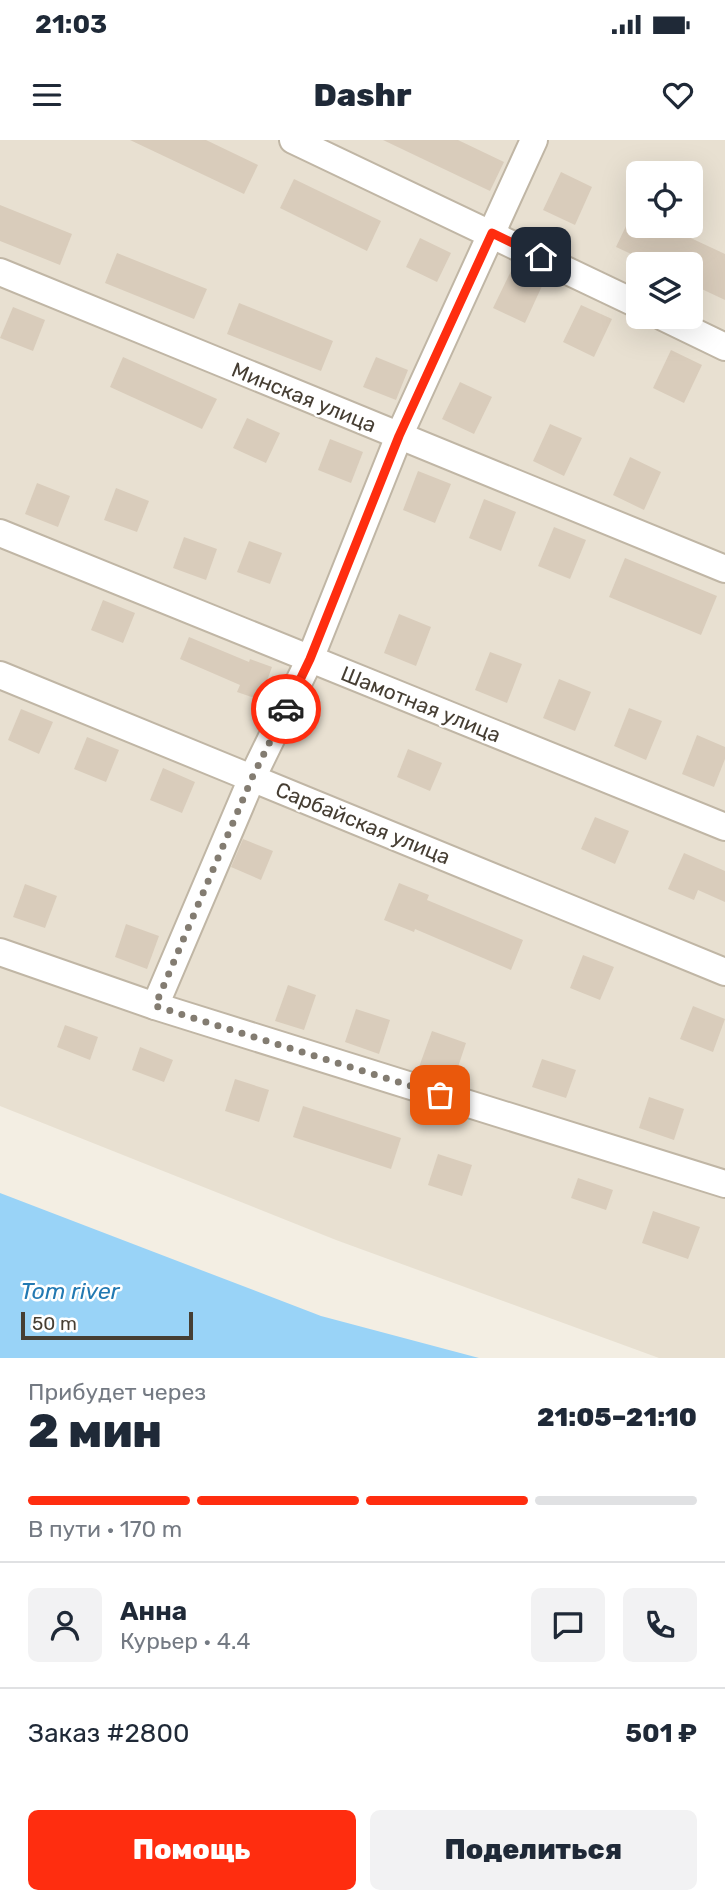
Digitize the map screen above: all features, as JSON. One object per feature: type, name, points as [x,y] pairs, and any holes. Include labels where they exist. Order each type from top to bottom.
[{"type":"street","points":[[293,140],[626,299]]},
{"type":"street","points":[[155,1006],[252,778],[310,659],[399,436],[534,140]]},
{"type":"street","name":"Минская улица","points":[[0,272],[725,569]]},
{"type":"street","points":[[688,329],[725,347]]},
{"type":"street","name":"Шамотная улица","points":[[0,533],[725,827]]},
{"type":"street","name":"Сарбайская улица","points":[[0,675],[725,972]]},
{"type":"street","points":[[0,952],[155,1006],[725,1184]]},
{"type":"shaded area","points":[[0,140],[725,140],[725,1358],[659,1358],[336,1240],[0,1106]]},
{"type":"water","name":"Tom river","points":[[0,1193],[321,1316],[479,1358],[0,1358]]},
{"type":"building","points":[[130,140],[206,140],[258,165],[244,194]]},
{"type":"building","points":[[383,140],[458,140],[504,162],[490,191]]},
{"type":"building","points":[[561,172],[592,187],[575,225],[543,210]]},
{"type":"building","points":[[294,179],[381,221],[367,251],[280,208]]},
{"type":"building","points":[[0,205],[72,234],[60,265],[0,241]]},
{"type":"building","points":[[626,226],[626,238],[691,238],[725,254],[725,300],[703,290],[703,252],[627,252],[616,247]]},
{"type":"building","points":[[420,238],[451,253],[437,282],[406,267]]},
{"type":"building","points":[[117,253],[207,289],[194,319],[105,283]]},
{"type":"building","points":[[511,271],[542,286],[525,323],[493,308]]},
{"type":"building","points":[[239,303],[333,341],[321,371],[227,334]]},
{"type":"building","points":[[581,305],[612,319],[594,357],[563,342]]},
{"type":"building","points":[[13,307],[45,320],[33,351],[0,338]]},
{"type":"building","points":[[671,350],[702,365],[684,403],[653,388]]},
{"type":"building","points":[[123,357],[217,399],[202,429],[110,387]]},
{"type":"building","points":[[376,357],[408,370],[396,400],[363,387]]},
{"type":"building","points":[[460,382],[492,397],[474,434],[442,419]]},
{"type":"building","points":[[247,418],[280,433],[266,463],[233,448]]},
{"type":"building","points":[[550,424],[582,438],[564,476],[533,461]]},
{"type":"building","points":[[330,439],[363,452],[351,483],[318,470]]},
{"type":"building","points":[[630,457],[661,472],[644,510],[613,495]]},
{"type":"building","points":[[418,471],[451,484],[435,523],[403,510]]},
{"type":"building","points":[[37,483],[70,496],[58,527],[25,514]]},
{"type":"building","points":[[116,488],[149,501],[137,532],[104,520]]},
{"type":"building","points":[[484,499],[516,512],[501,551],[469,538]]},
{"type":"building","points":[[554,527],[586,540],[570,579],[538,566]]},
{"type":"building","points":[[184,537],[217,549],[206,580],[173,568]]},
{"type":"building","points":[[249,541],[282,553],[270,584],[237,572]]},
{"type":"building","points":[[625,558],[717,596],[701,635],[609,597]]},
{"type":"building","points":[[103,600],[135,613],[123,643],[91,630]]},
{"type":"building","points":[[399,614],[431,627],[416,666],[384,653]]},
{"type":"building","points":[[189,637],[249,662],[250,659],[272,667],[260,700],[237,692],[240,685],[180,659]]},
{"type":"building","points":[[490,652],[522,664],[507,703],[475,690]]},
{"type":"building","points":[[559,679],[591,692],[575,731],[543,718]]},
{"type":"building","points":[[629,708],[662,721],[646,760],[614,746]]},
{"type":"building","points":[[21,709],[53,722],[39,754],[8,740]]},
{"type":"building","points":[[697,735],[725,747],[725,759],[714,787],[682,774]]},
{"type":"building","points":[[87,737],[119,750],[106,782],[74,769]]},
{"type":"building","points":[[408,749],[442,763],[430,791],[397,777]]},
{"type":"building","points":[[163,768],[195,782],[182,813],[150,800]]},
{"type":"building","points":[[595,817],[629,831],[615,864],[581,849]]},
{"type":"building","points":[[243,839],[273,851],[261,880],[231,867]]},
{"type":"building","points":[[684,853],[725,871],[725,902],[698,890],[694,900],[668,889]]},
{"type":"building","points":[[399,883],[429,895],[427,900],[523,940],[511,970],[415,929],[414,932],[384,920]]},
{"type":"building","points":[[25,884],[57,896],[45,928],[13,917]]},
{"type":"building","points":[[126,924],[159,936],[147,969],[115,957]]},
{"type":"building","points":[[583,955],[614,967],[600,1000],[570,988]]},
{"type":"building","points":[[288,985],[316,995],[304,1030],[275,1021]]},
{"type":"building","points":[[693,1006],[725,1019],[713,1052],[680,1039]]},
{"type":"building","points":[[356,1009],[390,1020],[379,1054],[345,1042]]},
{"type":"building","points":[[65,1025],[98,1037],[90,1060],[57,1047]]},
{"type":"building","points":[[432,1031],[466,1043],[454,1079],[419,1067]]},
{"type":"building","points":[[140,1047],[173,1060],[164,1082],[132,1070]]},
{"type":"building","points":[[542,1059],[576,1070],[566,1098],[532,1087]]},
{"type":"building","points":[[235,1079],[269,1090],[259,1122],[225,1111]]},
{"type":"building","points":[[649,1097],[684,1109],[674,1140],[639,1128]]},
{"type":"building","points":[[303,1106],[401,1138],[391,1169],[293,1137]]},
{"type":"building","points":[[438,1154],[472,1165],[462,1196],[428,1185]]},
{"type":"building","points":[[578,1178],[613,1190],[606,1210],[571,1198]]},
{"type":"building","points":[[653,1211],[700,1227],[688,1259],[642,1243]]},
{"type":"way so far","points":[[286,709],[252,778],[155,1006],[440,1095]]},
{"type":"route","points":[[286,709],[310,659],[399,436],[492,233],[541,257]]}]
